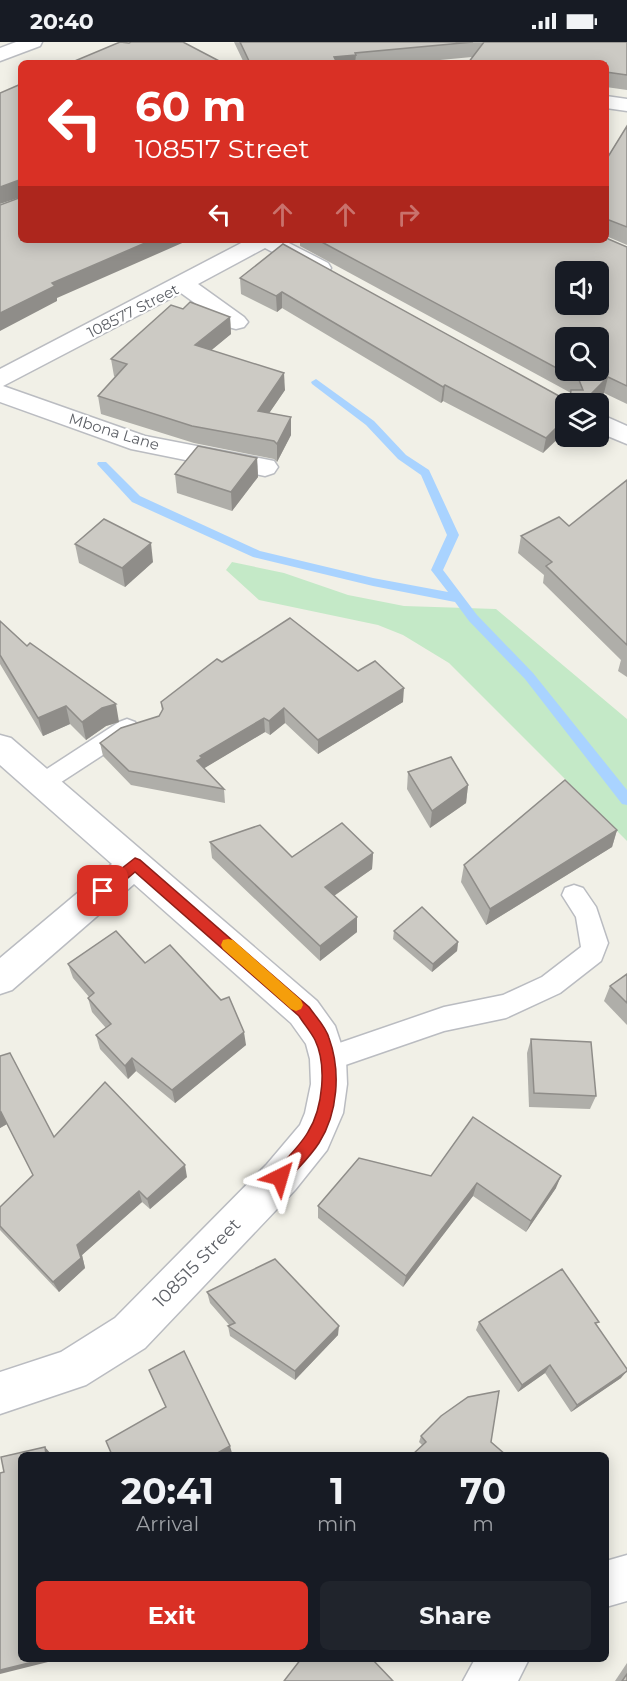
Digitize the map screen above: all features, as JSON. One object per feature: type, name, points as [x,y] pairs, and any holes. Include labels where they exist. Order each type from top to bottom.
[{"type":"street","points":[[0,55],[33,42]]},
{"type":"street","points":[[609,102],[627,105]]},
{"type":"street","name":"108577 Street","points":[[0,380],[260,243]]},
{"type":"street","points":[[271,243],[339,278]]},
{"type":"street","points":[[183,285],[236,321]]},
{"type":"street","name":"Mbona Lane","points":[[0,393],[140,443],[266,467]]},
{"type":"street","points":[[609,427],[627,436]]},
{"type":"street","name":"108515 Street","points":[[0,747],[304,1012],[322,1038],[328,1059],[329,1084],[324,1113],[314,1137],[280,1177],[130,1333],[71,1370],[0,1393]]},
{"type":"street","points":[[0,979],[135,864]]},
{"type":"street","points":[[609,1583],[627,1578]]},
{"type":"street","points":[[487,1681],[503,1662]]},
{"type":"lane","points":[[42,784],[115,734],[146,724]]},
{"type":"lane","points":[[328,1059],[444,1019],[506,1006],[552,985],[592,953],[595,943],[587,914],[574,895]]},
{"type":"green space","points":[[232,562],[284,573],[348,595],[404,606],[496,609],[627,719],[627,841],[449,663],[403,635],[378,625],[259,600],[226,570]]},
{"type":"building","points":[[120,42],[183,42],[217,60],[77,60]]},
{"type":"building","points":[[240,42],[473,42],[355,53],[356,55],[334,57],[336,60],[249,60]]},
{"type":"building","points":[[484,42],[627,42],[627,75],[609,72],[609,60],[470,60]]},
{"type":"building","points":[[18,85],[18,180],[0,187],[0,93]]},
{"type":"building","points":[[627,126],[627,227],[609,220],[609,155]]},
{"type":"building","points":[[18,198],[18,243],[145,243],[52,283],[55,286],[0,313],[0,205]]},
{"type":"building","points":[[609,239],[627,247],[627,386],[609,377],[609,327],[555,327],[555,367],[324,243],[609,243]]},
{"type":"building","points":[[283,244],[555,394],[555,429],[546,438],[445,385],[443,387],[282,292],[276,296],[240,278]]},
{"type":"building","points":[[190,302],[230,317],[195,345],[284,373],[258,411],[291,417],[277,444],[274,441],[192,426],[98,396],[127,364],[111,359],[171,305],[183,309]]},
{"type":"building","points":[[579,381],[604,381],[592,393],[571,393],[571,390],[583,390]]},
{"type":"building","points":[[198,446],[257,458],[231,492],[175,474]]},
{"type":"building","points":[[627,480],[627,645],[546,566],[552,562],[521,536],[559,517],[569,526]]},
{"type":"building","points":[[104,519],[151,543],[122,568],[75,544]]},
{"type":"building","points":[[290,618],[358,671],[375,661],[404,688],[318,740],[284,708],[269,721],[264,718],[200,756],[202,758],[197,761],[224,789],[129,771],[100,743],[121,728],[159,716],[163,709],[161,702],[217,659],[222,662]]},
{"type":"building","points":[[0,621],[27,646],[30,643],[116,704],[102,708],[82,722],[66,706],[38,718],[0,655]]},
{"type":"building","points":[[451,757],[468,785],[432,811],[408,772]]},
{"type":"building","points":[[565,780],[617,830],[490,909],[464,865]]},
{"type":"building","points":[[342,823],[373,853],[325,887],[357,917],[320,946],[210,842],[260,825],[292,857]]},
{"type":"building","points":[[422,907],[458,942],[433,964],[394,931]]},
{"type":"building","points":[[116,931],[145,963],[170,945],[221,1000],[229,997],[244,1032],[172,1090],[132,1058],[125,1066],[96,1035],[111,1024],[88,998],[94,993],[68,964]]},
{"type":"building","points":[[627,974],[627,1003],[610,986]]},
{"type":"building","points":[[531,1039],[591,1042],[596,1096],[534,1093]]},
{"type":"building","points":[[10,1053],[54,1137],[105,1082],[185,1165],[147,1199],[139,1191],[77,1245],[81,1258],[53,1282],[0,1226],[0,1207],[33,1175],[0,1113],[0,1056]]},
{"type":"building","points":[[473,1117],[561,1176],[531,1221],[477,1183],[406,1276],[318,1206],[359,1158],[431,1176]]},
{"type":"building","points":[[275,1259],[339,1326],[295,1371],[228,1326],[235,1323],[207,1292]]},
{"type":"building","points":[[562,1269],[599,1322],[595,1323],[627,1369],[577,1405],[550,1365],[522,1385],[479,1322]]},
{"type":"building","points":[[184,1351],[230,1446],[219,1452],[111,1452],[106,1441],[166,1407],[149,1370]]},
{"type":"building","points":[[499,1391],[491,1442],[503,1452],[415,1452],[426,1442],[421,1436],[441,1416],[468,1397]]},
{"type":"building","points":[[45,1447],[46,1452],[23,1452]]},
{"type":"building","points":[[18,1453],[18,1662],[33,1662],[0,1670],[0,1473],[4,1472],[1,1457]]},
{"type":"building","points":[[299,1662],[375,1662],[393,1681],[284,1681]]},
{"type":"waterway","points":[[316,382],[370,423],[402,457],[425,473],[453,535],[437,570],[459,599]]},
{"type":"waterway","points":[[102,464],[136,499],[257,554],[373,582],[459,599]]},
{"type":"waterway","points":[[459,599],[473,618],[529,676],[627,800]]},
{"type":"slow traffic","points":[[228,945],[296,1005]]},
{"type":"route","points":[[103,891],[135,864],[304,1012],[322,1038],[328,1059],[329,1084],[324,1113],[314,1137],[280,1177]]}]
